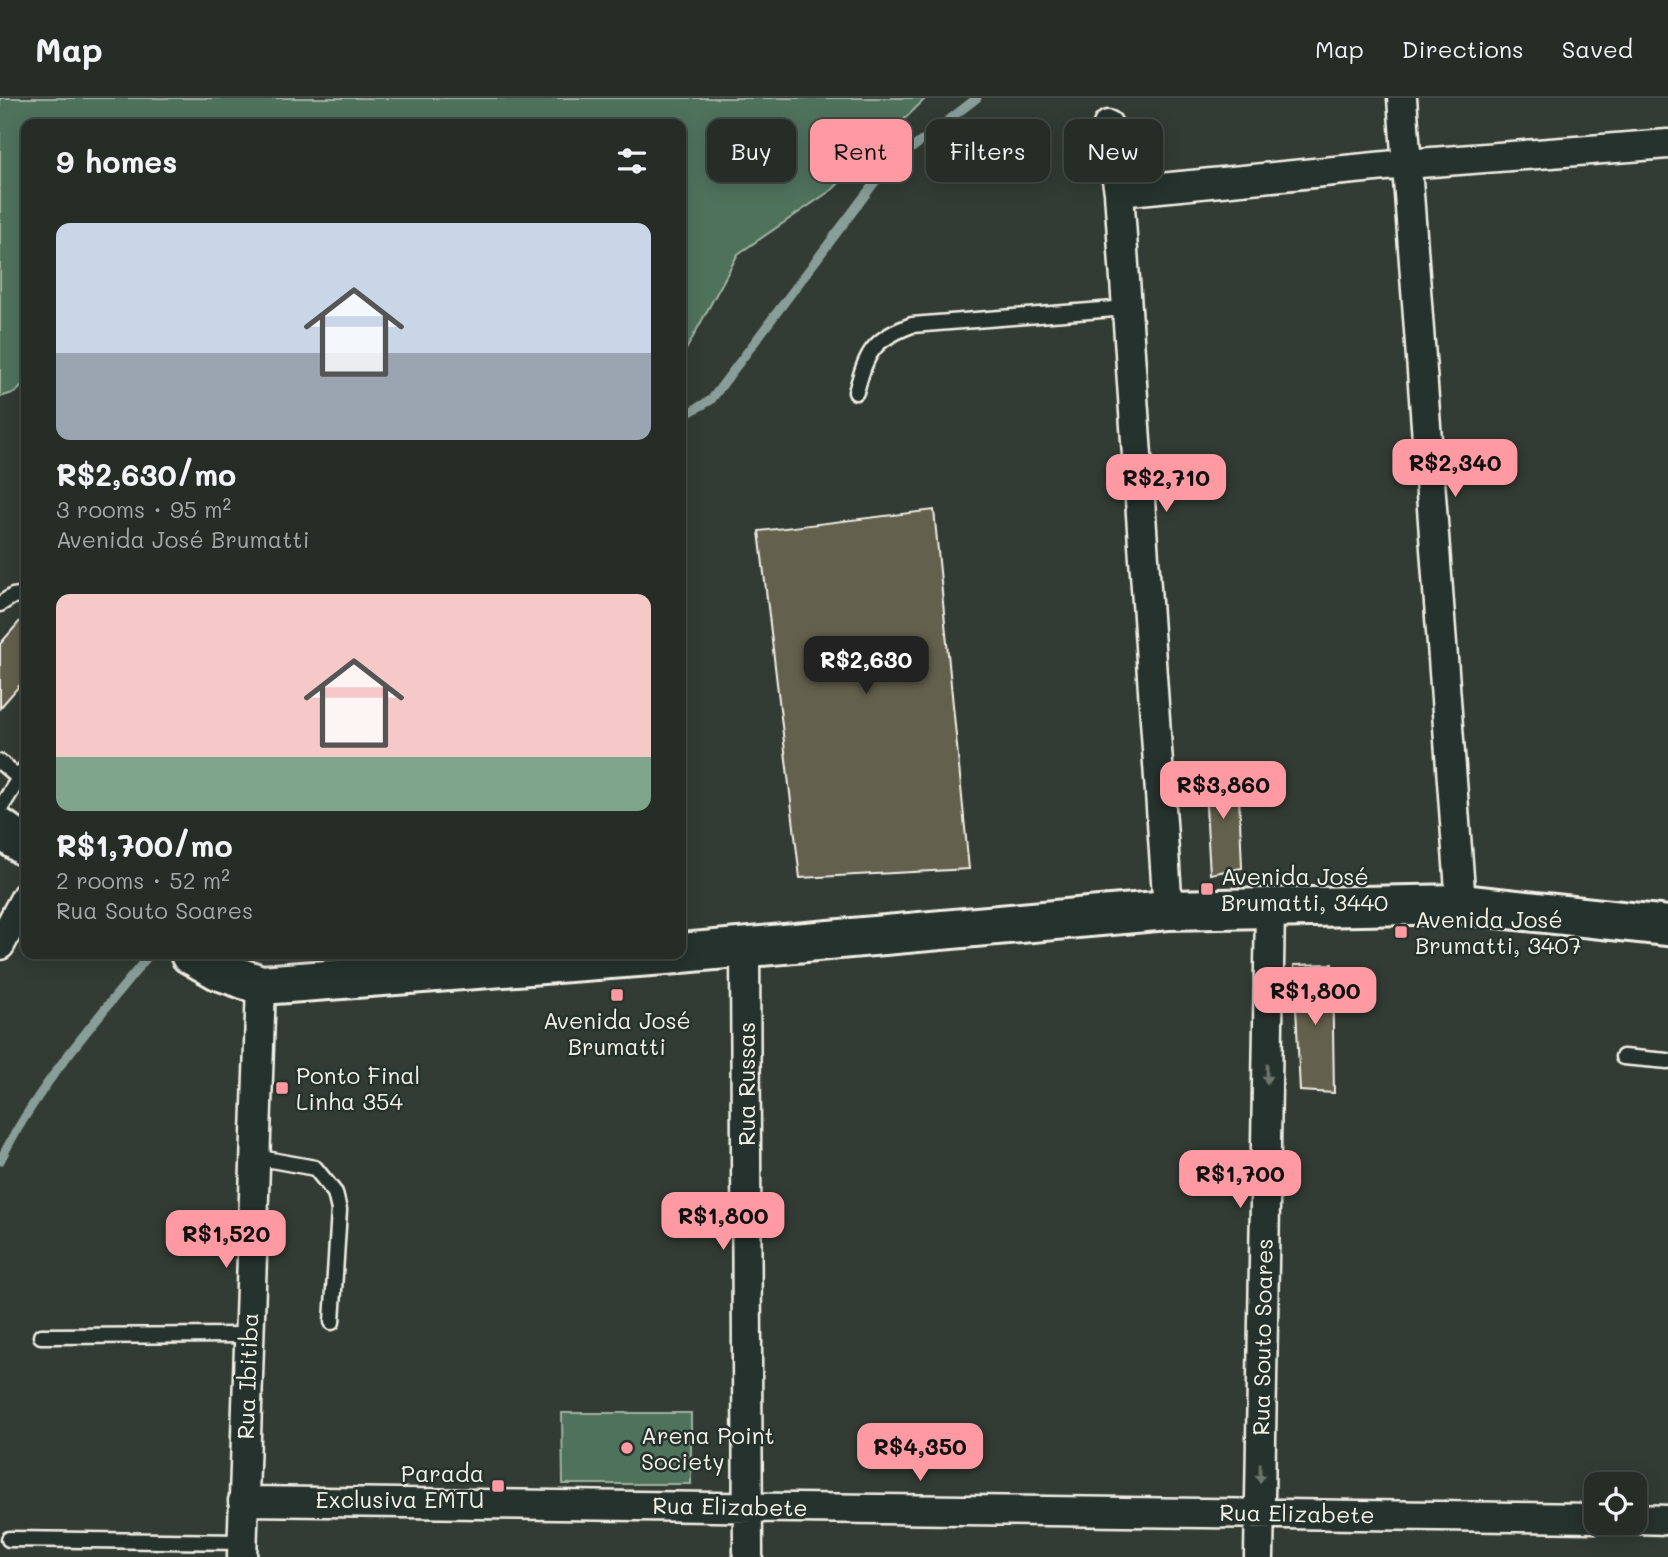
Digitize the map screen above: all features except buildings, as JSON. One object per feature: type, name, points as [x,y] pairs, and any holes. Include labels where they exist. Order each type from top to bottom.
[{"type":"main road","points":[[0,828],[21,843]]},
{"type":"main road","points":[[686,953],[1168,910],[1461,904],[1668,926]]},
{"type":"main road","points":[[199,959],[219,970],[261,985],[612,959]]},
{"type":"street","points":[[1402,98],[1461,904]]},
{"type":"street","points":[[1119,192],[1406,164],[1668,144]]},
{"type":"street","points":[[1117,182],[1168,910]]},
{"type":"street","points":[[0,945],[21,905]]},
{"type":"street","name":"Rua Souto Soares","points":[[1259,1557],[1270,908]]},
{"type":"street","name":"Rua Russas","points":[[745,947],[748,1557]]},
{"type":"street","name":"Rua Ibitiba","points":[[242,1549],[261,985]]},
{"type":"street","name":"Rua Elizabete","points":[[243,1501],[1584,1518]]},
{"type":"street","points":[[1647,1519],[1668,1520]]},
{"type":"lane","points":[[856,392],[870,349],[888,334],[912,325],[1127,308]]},
{"type":"lane","points":[[0,604],[21,595]]},
{"type":"lane","points":[[0,762],[21,772]]},
{"type":"lane","points":[[0,809],[21,776]]},
{"type":"lane","points":[[1623,1057],[1668,1061]]},
{"type":"lane","points":[[255,1157],[315,1168],[335,1193],[339,1210],[332,1322]]},
{"type":"lane","points":[[41,1336],[248,1335]]},
{"type":"lane","points":[[9,1539],[242,1549]]},
{"type":"green space","points":[[0,98],[926,98],[905,119],[810,119],[810,182],[840,182],[738,254],[686,350],[686,119],[21,119],[21,387],[16,392],[0,397]]},
{"type":"green space","name":"Arena Point Society","points":[[562,1413],[691,1413],[691,1484],[563,1484]]},
{"type":"waterway","points":[[686,414],[711,400],[884,170],[977,98]]},
{"type":"waterway","points":[[0,1161],[50,1079],[146,959]]},
{"type":"place","name":"Avenida José Brumatti, 3440","points":[[1207,889]]},
{"type":"place","name":"Avenida José Brumatti, 3407","points":[[1401,932]]},
{"type":"place","name":"Avenida José Brumatti","points":[[617,995]]},
{"type":"place","name":"Ponto Final Linha 354","points":[[282,1088]]},
{"type":"place","name":"Arena Point Society","points":[[627,1448]]},
{"type":"place","name":"Parada Exclusiva EMTU","points":[[498,1486]]}]
